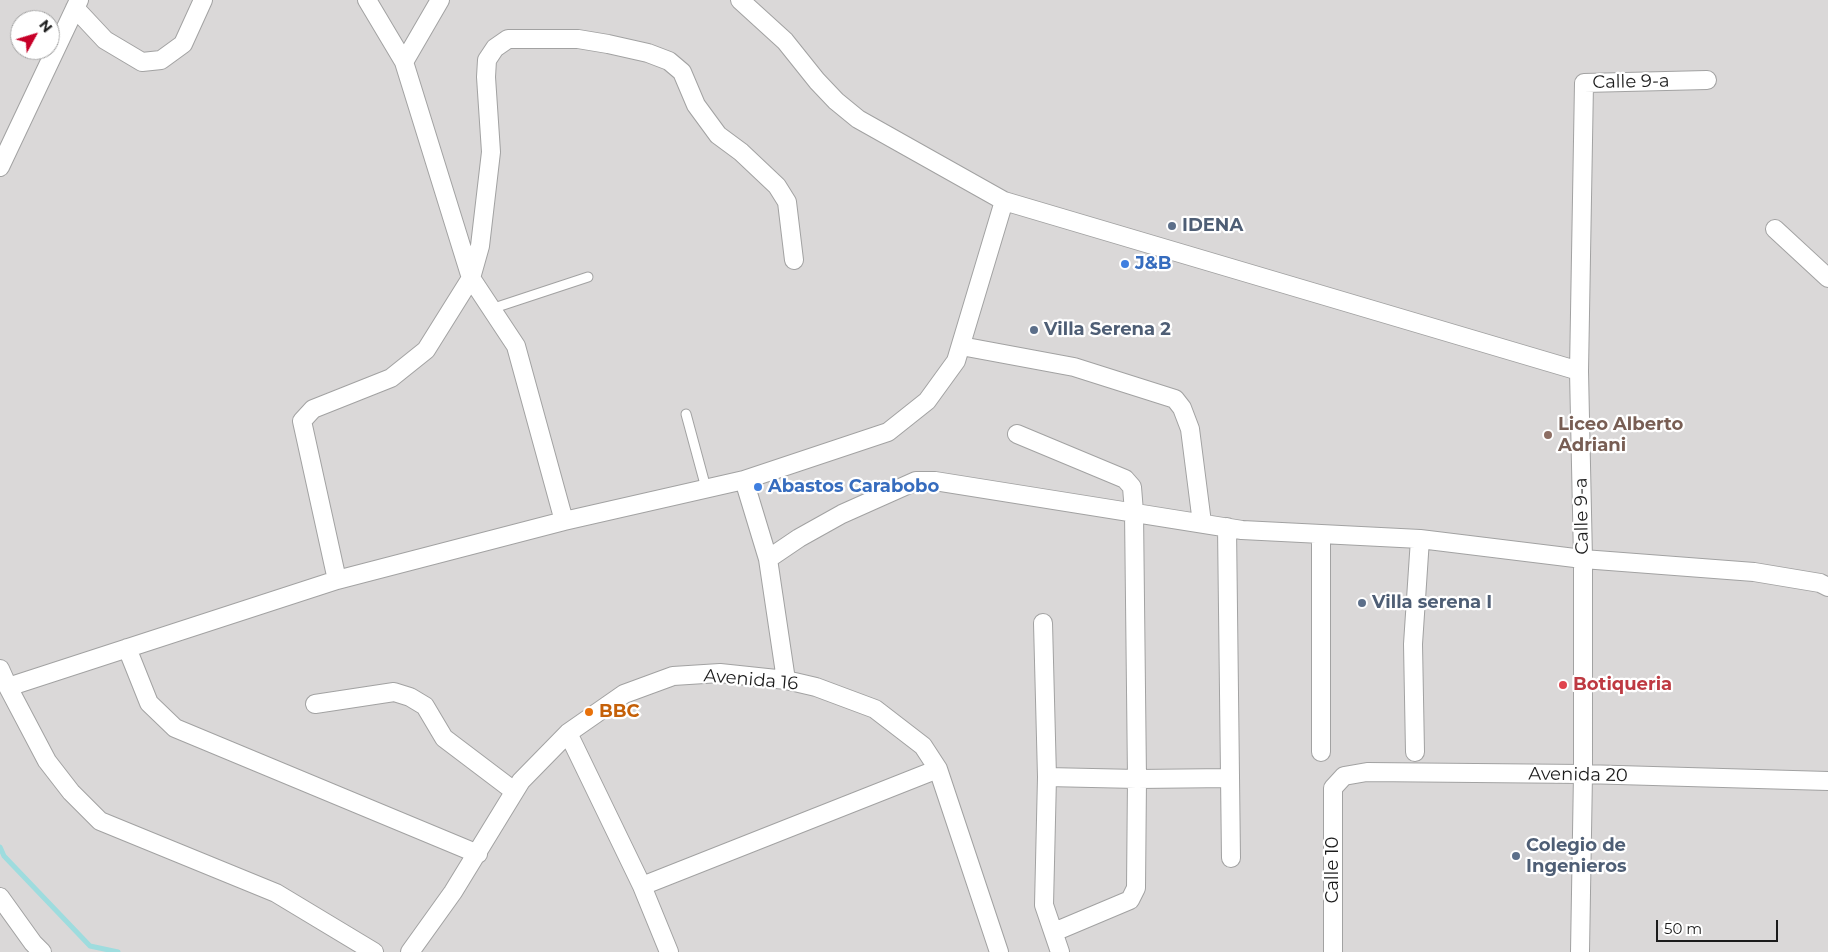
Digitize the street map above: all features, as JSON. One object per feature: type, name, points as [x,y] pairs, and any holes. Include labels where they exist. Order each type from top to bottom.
[{"type":"street","points":[[0,167],[77,4],[106,40],[142,62],[161,60],[183,44],[204,0]]},
{"type":"street","points":[[367,0],[404,62],[471,278],[490,310],[516,346],[564,521]]},
{"type":"street","points":[[404,62],[440,0]]},
{"type":"street","points":[[740,0],[785,41],[817,81],[836,101],[858,119],[1004,201],[1579,371]]},
{"type":"street","points":[[337,580],[302,422],[313,409],[391,378],[426,350],[471,278],[480,246],[491,152],[486,76],[487,60],[495,48],[508,39],[578,39],[648,53],[669,61],[682,72],[696,105],[718,135],[740,152],[777,186],[787,202],[794,260]]},
{"type":"street","name":"Calle 9-a","points":[[1580,952],[1583,774],[1583,559],[1579,371],[1584,83],[1707,80]]},
{"type":"street","points":[[8,688],[337,580],[564,521],[744,480],[888,432],[927,401],[956,361],[1004,201]]},
{"type":"street","points":[[1776,230],[1828,278]]},
{"type":"street","points":[[961,346],[1074,367],[1175,398],[1182,408],[1190,429],[1202,523]]},
{"type":"street","points":[[1017,434],[1125,479],[1132,487],[1134,512],[1137,779],[1136,888],[1130,900],[1054,932]]},
{"type":"street","points":[[744,480],[768,560],[786,680]]},
{"type":"street","points":[[768,560],[799,538],[842,514],[916,481],[935,481],[1242,530],[1420,539],[1583,559],[1754,572],[1820,583],[1828,587]]},
{"type":"street","points":[[1227,527],[1231,858]]},
{"type":"street","points":[[1321,534],[1322,752]]},
{"type":"street","points":[[1415,752],[1413,644],[1420,539]]},
{"type":"street","points":[[1043,623],[1047,777],[1044,905],[1060,952]]},
{"type":"street","points":[[127,648],[149,703],[175,728],[478,854]]},
{"type":"street","points":[[0,669],[8,688],[47,761],[71,792],[100,821],[276,893],[374,952]]},
{"type":"street","name":"Avenida 16","points":[[410,952],[478,854],[521,781],[568,733],[624,694],[673,676],[720,673],[786,680],[816,687],[875,709],[923,746],[938,769],[999,952]]},
{"type":"street","points":[[315,704],[394,692],[410,697],[424,706],[444,738],[514,791]]},
{"type":"street","points":[[568,733],[642,886],[669,952]]},
{"type":"street","points":[[642,886],[938,769]]},
{"type":"street","name":"Avenida 20","points":[[1333,788],[1344,776],[1368,772],[1583,774],[1828,780]]},
{"type":"street","points":[[1047,777],[1137,779],[1230,778]]},
{"type":"street","name":"Calle 10","points":[[1333,788],[1333,952]]},
{"type":"street","points":[[0,898],[33,943],[42,952]]},
{"type":"lane","points":[[490,310],[588,277]]},
{"type":"lane","points":[[686,414],[706,488]]},
{"type":"shaded area","points":[[0,0],[1828,0],[1828,952],[0,952]]},
{"type":"waterway","points":[[0,847],[4,856],[90,946],[118,952]]},
{"type":"place","name":"IDENA","points":[[1172,226]]},
{"type":"place","name":"J&B","points":[[1125,264]]},
{"type":"place","name":"Villa Serena 2","points":[[1034,330]]},
{"type":"place","name":"Liceo Alberto Adriani","points":[[1548,435]]},
{"type":"place","name":"Abastos Carabobo","points":[[758,487]]},
{"type":"place","name":"Villa serena I","points":[[1362,603]]},
{"type":"place","name":"Botiqueria","points":[[1563,685]]},
{"type":"place","name":"BBC","points":[[589,712]]},
{"type":"place","name":"Colegio de Ingenieros","points":[[1516,856]]}]
